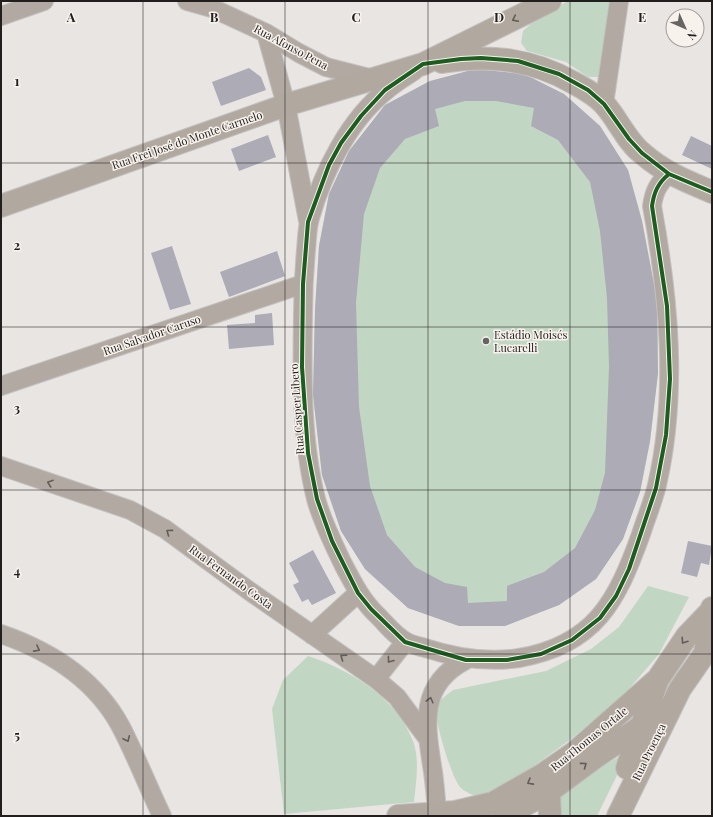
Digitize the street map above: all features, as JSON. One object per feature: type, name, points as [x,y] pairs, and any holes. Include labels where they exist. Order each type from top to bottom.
[{"type":"main road","points":[[423,64],[550,1]]},
{"type":"main road","points":[[373,79],[423,64],[468,58],[518,61],[559,74],[588,90],[604,104],[642,153],[669,174],[712,192]]},
{"type":"main road","name":"Rua Frei José do Monte Carmelo","points":[[1,206],[286,105],[373,79]]},
{"type":"main road","name":"Rua Proença","points":[[643,726],[664,709],[708,654],[711,610]]},
{"type":"main road","name":"Rua Proença","points":[[609,816],[643,726],[658,679],[687,636],[711,610]]},
{"type":"main road","name":"Rua Thomas Ortale","points":[[398,816],[460,811],[493,803],[542,775],[574,753],[658,679]]},
{"type":"main road","name":"Rua Proença","points":[[618,816],[680,689]]},
{"type":"main road","name":"Rua Thomas Ortale","points":[[504,816],[549,791],[597,756],[643,726]]},
{"type":"main road","points":[[549,791],[550,816]]},
{"type":"street","points":[[1,16],[44,1]]},
{"type":"street","name":"Rua Afonso Pena","points":[[187,1],[212,8],[266,33],[299,54],[326,67],[373,79]]},
{"type":"street","points":[[604,104],[619,1]]},
{"type":"street","name":"Rua Casper Libero","points":[[266,33],[286,105],[308,222]]},
{"type":"street","name":"Rua Casper Libero","points":[[423,64],[385,90],[361,116],[341,143],[328,165],[308,222],[303,284],[302,367],[308,453],[317,499],[332,541],[358,593],[371,609],[405,642],[466,660],[507,660],[541,654],[572,640],[600,618],[616,596],[629,569],[656,488],[666,435],[670,379],[667,306],[652,206],[654,192],[661,181],[669,174]]},
{"type":"street","name":"Rua Salvador Caruso","points":[[1,386],[303,284]]},
{"type":"street","name":"Rua Fernando Costa","points":[[1,466],[130,510],[165,529],[312,635],[376,679],[397,697],[428,739]]},
{"type":"street","points":[[312,635],[358,593]]},
{"type":"street","points":[[1,634],[26,642],[57,659],[80,676],[104,701],[121,726],[162,816]]},
{"type":"street","points":[[376,679],[405,642]]},
{"type":"street","name":"Rua Fernando Costa","points":[[436,814],[428,739],[427,711],[432,693],[442,676],[466,660]]},
{"type":"green space","points":[[568,1],[617,1],[599,77],[588,77],[566,62],[527,51],[521,43],[523,31],[534,21]]},
{"type":"green space","name":"Estádio Moisés Lucarelli","points":[[524,74],[564,94],[600,126],[628,170],[642,221],[657,300],[658,373],[650,441],[640,492],[623,539],[596,579],[559,605],[505,626],[459,626],[408,608],[365,569],[341,531],[322,475],[313,395],[315,310],[319,246],[329,194],[349,151],[385,105],[430,81]]},
{"type":"green space","points":[[648,586],[689,597],[659,654],[622,697],[571,739],[505,787],[477,797],[461,788],[453,774],[444,749],[438,724],[436,708],[441,700],[453,690],[546,671],[591,649],[619,627]]},
{"type":"green space","points":[[308,656],[355,677],[383,698],[395,711],[405,725],[415,748],[417,771],[414,802],[284,814],[272,709],[283,680]]},
{"type":"green space","points":[[629,751],[597,816],[557,816],[558,796],[569,785]]},
{"type":"building","points":[[249,68],[261,77],[266,90],[221,106],[212,82]]},
{"type":"building","points":[[475,69],[524,74],[564,94],[600,126],[628,170],[642,221],[657,300],[658,373],[650,441],[640,492],[623,539],[596,579],[559,605],[505,626],[459,626],[408,608],[365,569],[341,531],[322,475],[313,395],[315,310],[319,246],[329,194],[349,151],[385,105],[430,81]],"holes":[[[465,101],[496,101],[534,108],[531,126],[558,140],[590,182],[600,231],[607,298],[609,367],[605,473],[595,510],[575,548],[544,572],[507,586],[507,601],[468,603],[467,587],[445,583],[415,567],[387,535],[370,486],[359,407],[356,303],[364,214],[380,168],[405,139],[439,126],[435,109]]]},
{"type":"building","points":[[268,135],[276,157],[239,171],[231,149]]},
{"type":"building","points":[[691,136],[712,146],[712,169],[682,155]]},
{"type":"building","points":[[172,246],[191,304],[170,310],[151,253]]},
{"type":"building","points":[[277,251],[285,276],[229,297],[220,272]]},
{"type":"building","points":[[272,313],[274,345],[229,349],[227,325],[255,323],[255,315]]},
{"type":"building","points":[[688,541],[712,546],[709,565],[701,563],[697,577],[681,573]]},
{"type":"building","points":[[313,550],[336,593],[312,605],[308,599],[302,602],[293,585],[299,582],[289,563]]},
{"type":"cycle path","points":[[669,174],[657,188],[652,206],[667,306],[670,379],[666,435],[656,488],[629,569],[616,596],[600,618],[572,640],[541,654],[507,660],[466,660],[405,642],[371,609],[358,593],[332,541],[317,499],[308,453],[302,367],[303,284],[308,222],[329,165],[341,143],[361,116],[385,90],[423,64],[481,58],[518,61],[559,74],[588,90],[604,104],[629,139],[642,153],[669,174],[712,192]]},
{"type":"place","name":"Estádio Moisés Lucarelli","points":[[486,341]]}]
